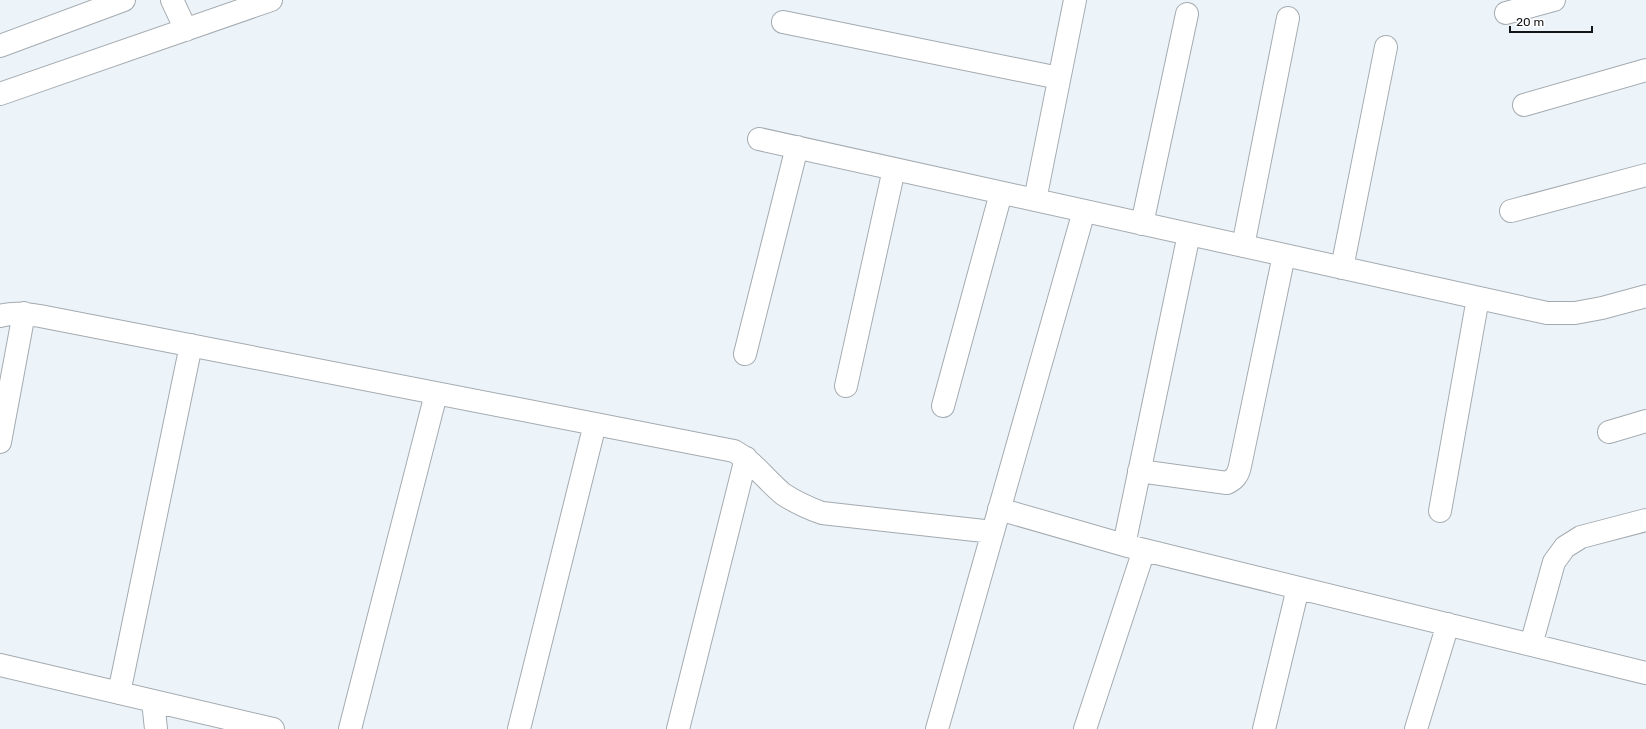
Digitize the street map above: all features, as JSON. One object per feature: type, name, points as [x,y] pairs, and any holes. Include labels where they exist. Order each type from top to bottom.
[{"type":"street","points":[[0,46],[124,0]]},
{"type":"street","points":[[172,0],[186,30]]},
{"type":"street","points":[[0,94],[271,0]]},
{"type":"street","points":[[1035,200],[1075,0]]},
{"type":"street","points":[[1506,12],[1554,0]]},
{"type":"street","points":[[1142,224],[1187,14]]},
{"type":"street","points":[[1243,246],[1288,18]]},
{"type":"street","points":[[783,22],[1059,78]]},
{"type":"street","points":[[1342,268],[1386,47]]},
{"type":"street","points":[[1524,105],[1646,70]]},
{"type":"street","points":[[759,139],[1547,313],[1575,313],[1602,308],[1646,296]]},
{"type":"street","points":[[745,354],[797,147]]},
{"type":"street","points":[[846,386],[894,169]]},
{"type":"street","points":[[1512,211],[1646,175]]},
{"type":"street","points":[[942,406],[1001,193]]},
{"type":"street","points":[[937,729],[1084,211]]},
{"type":"street","points":[[1124,545],[1189,234]]},
{"type":"street","points":[[1139,471],[1227,483],[1234,480],[1240,466],[1284,255]]},
{"type":"street","points":[[1440,511],[1478,298]]},
{"type":"street","points":[[0,316],[6,314],[24,313],[734,451],[746,458],[783,493],[803,506],[822,513],[993,532]]},
{"type":"street","points":[[0,442],[24,313]]},
{"type":"street","points":[[119,693],[191,345]]},
{"type":"street","points":[[350,729],[436,394]]},
{"type":"street","points":[[1609,432],[1646,421]]},
{"type":"street","points":[[519,729],[595,424]]},
{"type":"street","points":[[678,729],[746,458]]},
{"type":"street","points":[[1000,509],[1124,545],[1646,673]]},
{"type":"street","points":[[1531,645],[1554,562],[1565,547],[1581,537],[1646,520]]},
{"type":"street","points":[[1085,729],[1144,550]]},
{"type":"street","points":[[1264,729],[1298,588]]},
{"type":"street","points":[[1416,729],[1448,624]]},
{"type":"street","points":[[0,665],[272,729]]},
{"type":"street","points":[[153,701],[156,729]]}]
